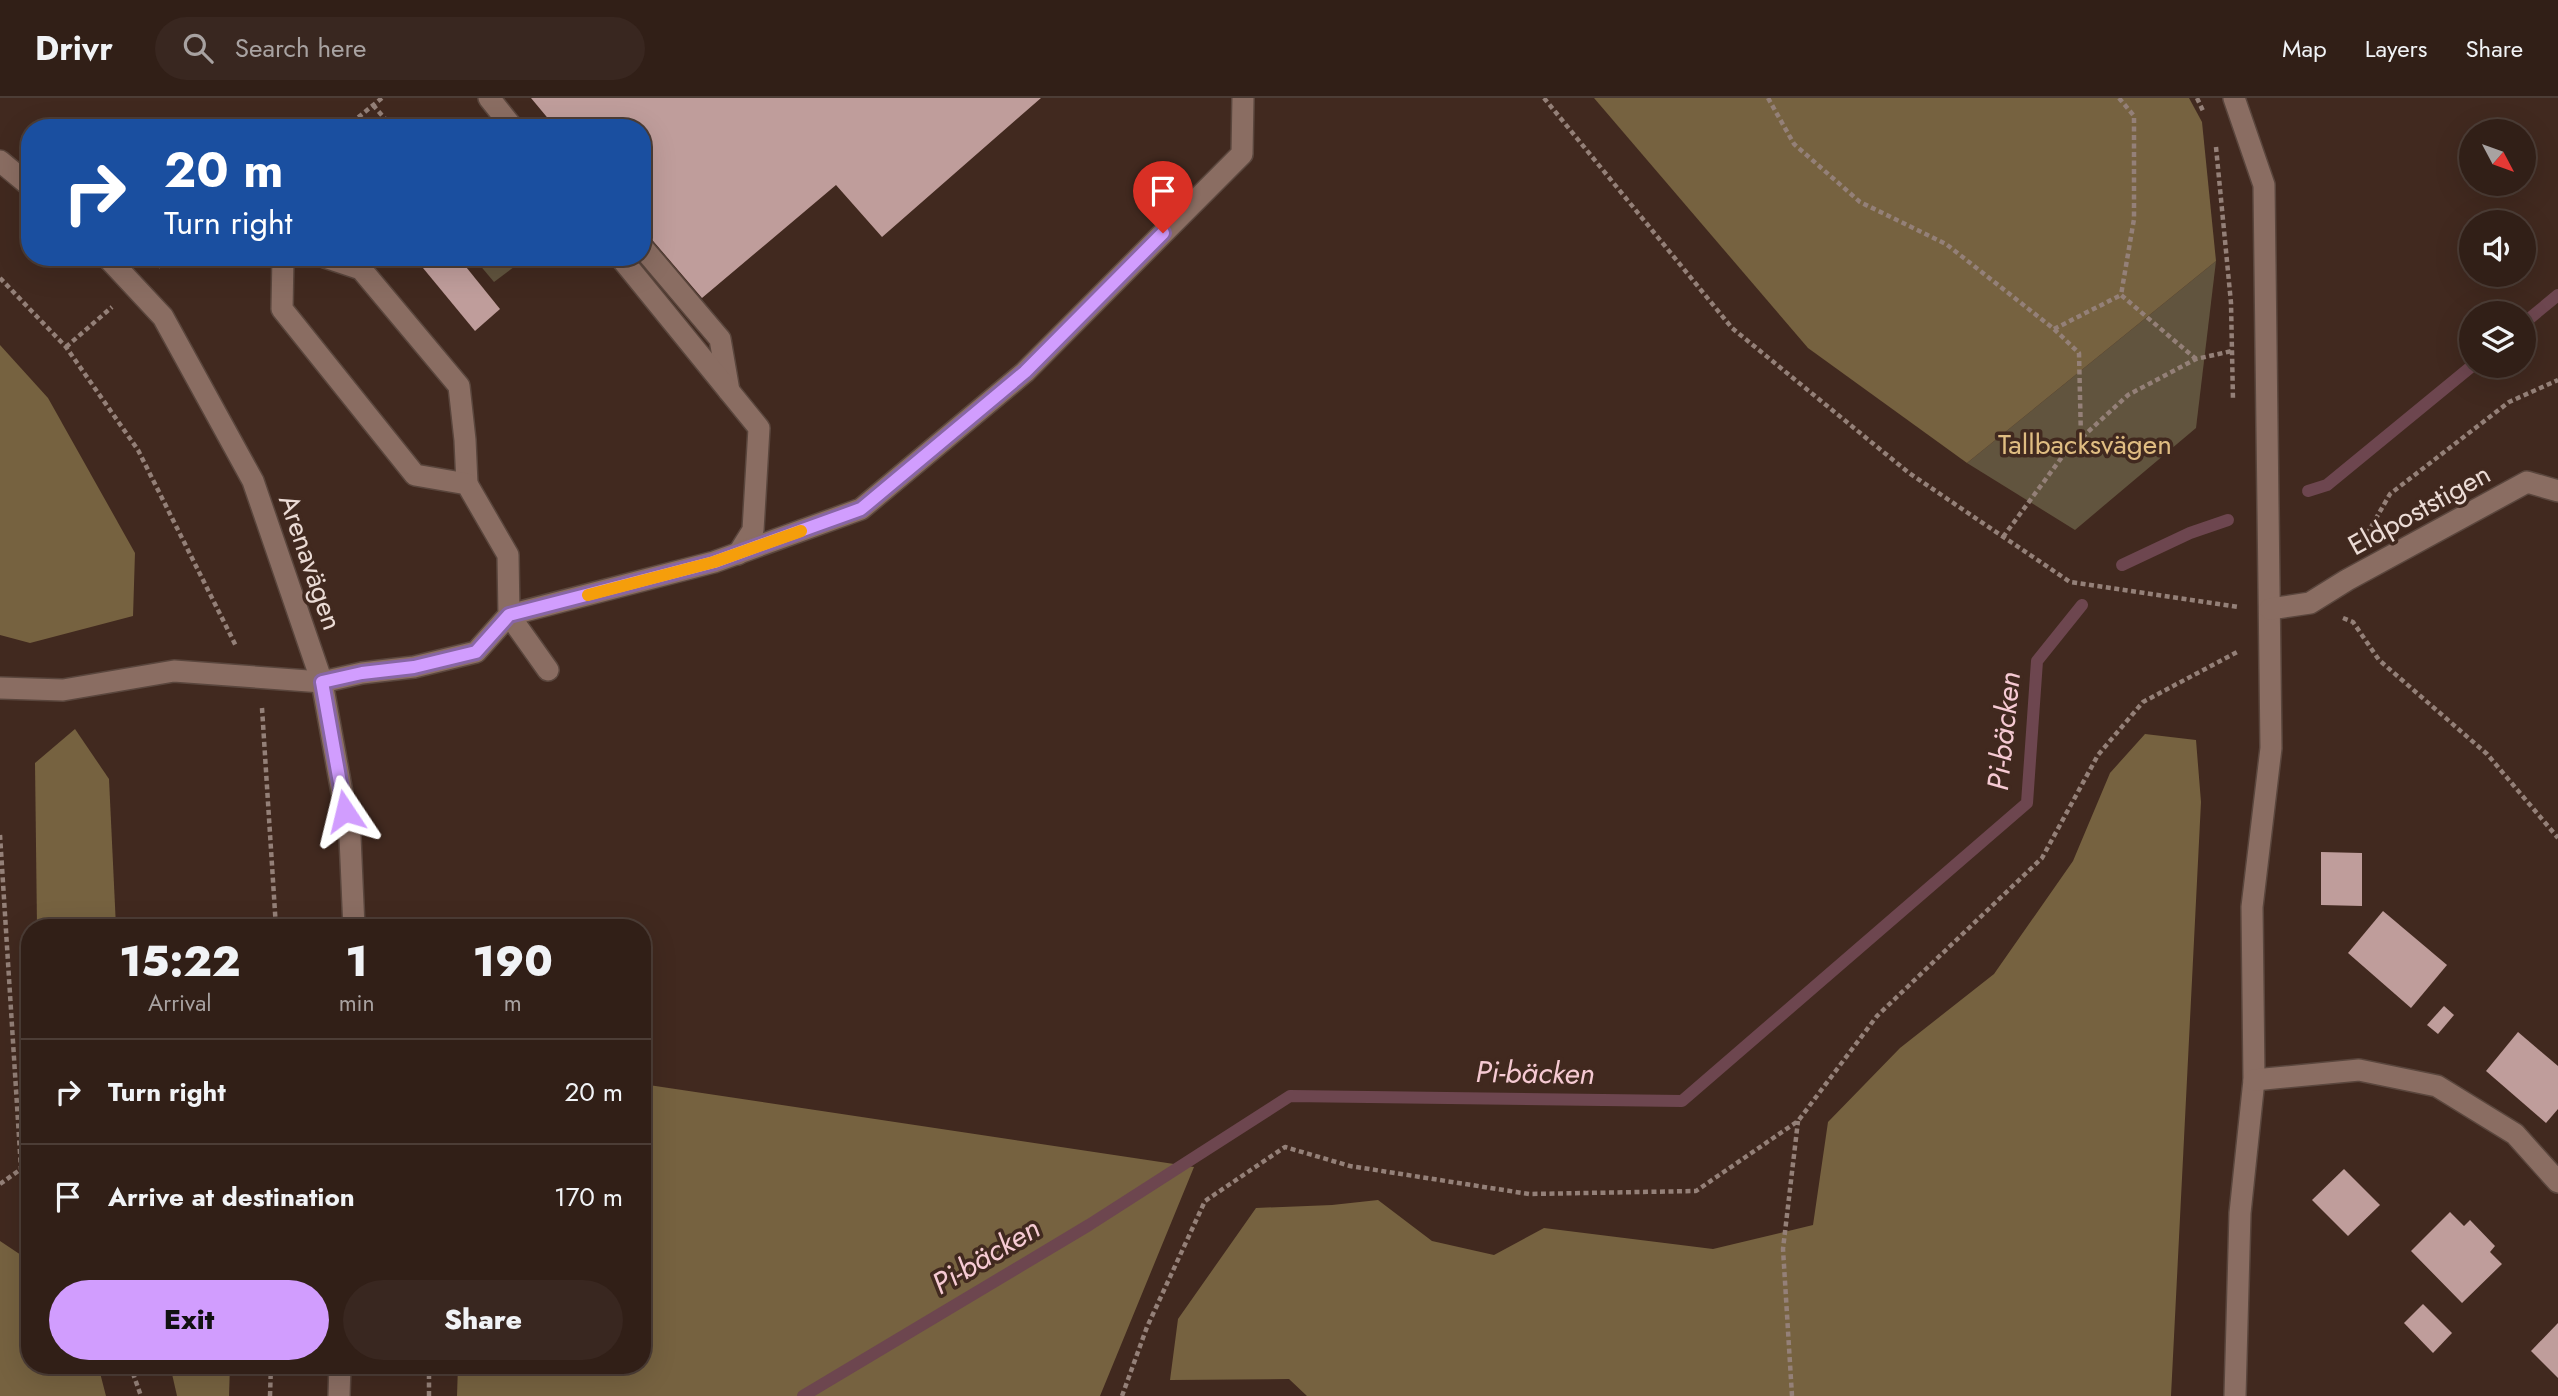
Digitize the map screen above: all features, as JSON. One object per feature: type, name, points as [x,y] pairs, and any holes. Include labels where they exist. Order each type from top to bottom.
[{"type":"street","points":[[489,98],[506,119]]},
{"type":"street","points":[[0,688],[63,690],[174,671],[322,682],[362,673],[414,667],[476,652],[509,615],[738,554],[861,509],[1025,372],[1242,154],[1243,98]]},
{"type":"street","points":[[2234,98],[2264,185],[2271,748],[2252,907],[2254,1080],[2240,1213],[2235,1396]]},
{"type":"street","points":[[0,161],[21,178]]},
{"type":"street","points":[[651,258],[720,339],[729,391]]},
{"type":"street","name":"Arenavägen","points":[[115,266],[163,317],[253,481],[322,682],[350,837],[354,919]]},
{"type":"street","points":[[283,266],[282,309],[415,475],[467,484]]},
{"type":"street","points":[[352,266],[361,269],[459,386],[467,484],[508,555],[509,615],[548,670]]},
{"type":"street","points":[[627,266],[759,428],[753,530],[738,554]]},
{"type":"street","name":"Eldpoststigen","points":[[2310,603],[2527,482],[2558,491]]},
{"type":"street","points":[[2270,609],[2310,603]]},
{"type":"street","points":[[2254,1080],[2359,1070],[2437,1086],[2515,1134],[2558,1182]]},
{"type":"street","points":[[339,1396],[340,1374]]},
{"type":"path","points":[[356,119],[382,98]]},
{"type":"path","points":[[1545,98],[1732,328],[1909,473],[2070,582],[2242,608],[2241,594]]},
{"type":"path","points":[[1769,98],[1794,144],[1860,202],[1946,244],[2054,328],[2080,353],[2081,439]]},
{"type":"path","points":[[2119,98],[2134,116],[2134,219],[2121,295]]},
{"type":"path","points":[[2197,98],[2208,121]]},
{"type":"path","points":[[373,105],[385,119]]},
{"type":"path","points":[[2216,146],[2231,303],[2233,405]]},
{"type":"path","points":[[0,278],[66,347],[138,450],[262,697],[275,919]]},
{"type":"path","points":[[2054,328],[2121,295]]},
{"type":"path","points":[[2121,295],[2196,359]]},
{"type":"path","points":[[2004,537],[2065,453],[2127,395],[2196,359],[2267,344]]},
{"type":"path","points":[[2347,580],[2364,539],[2390,495],[2510,402],[2558,380]]},
{"type":"path","points":[[2310,603],[2353,622],[2379,660],[2487,754],[2558,838]]},
{"type":"path","points":[[1122,1396],[1147,1327],[1205,1201],[1285,1147],[1350,1166],[1529,1194],[1696,1191],[1798,1121],[1877,1016],[2042,859],[2098,755],[2143,702],[2240,651]]},
{"type":"path","points":[[0,835],[21,1169],[0,1184]]},
{"type":"path","points":[[1792,1396],[1783,1249],[1798,1121]]},
{"type":"path","points":[[133,1374],[141,1396]]},
{"type":"path","points":[[270,1396],[271,1374]]},
{"type":"path","points":[[429,1374],[429,1396]]},
{"type":"green space","name":"Tallbacksvägen","points":[[2216,261],[2196,428],[2075,530],[1967,463]]},
{"type":"green space","points":[[481,266],[515,266],[494,282]]},
{"type":"shaded area","points":[[1594,98],[2189,98],[2202,122],[2216,261],[1967,463],[1808,348]]},
{"type":"shaded area","points":[[0,345],[48,398],[135,553],[133,616],[30,643],[0,635]]},
{"type":"shaded area","points":[[75,729],[109,779],[116,919],[37,919],[35,763]]},
{"type":"shaded area","points":[[2145,734],[2196,740],[2201,802],[2171,1396],[1307,1396],[1289,1379],[1170,1380],[1178,1319],[1256,1208],[1378,1200],[1432,1241],[1494,1255],[1544,1228],[1713,1249],[1813,1225],[1828,1122],[1900,1048],[1994,974],[2073,861],[2110,773]]},
{"type":"shaded area","points":[[651,1085],[1194,1167],[1100,1396],[457,1396],[458,1374],[651,1374]]},
{"type":"shaded area","points":[[0,1241],[21,1255],[21,1374],[100,1374],[106,1396],[0,1396]]},
{"type":"shaded area","points":[[172,1374],[230,1374],[229,1396],[177,1396]]},
{"type":"building","points":[[531,98],[1041,98],[882,237],[836,185],[702,298],[651,238],[651,119],[548,119]]},
{"type":"building","points":[[465,266],[500,309],[475,331],[423,268]]},
{"type":"building","points":[[2321,852],[2362,853],[2362,906],[2321,905]]},
{"type":"building","points":[[2383,911],[2447,965],[2411,1008],[2348,953]]},
{"type":"building","points":[[2444,1006],[2454,1015],[2438,1034],[2427,1025]]},
{"type":"building","points":[[2518,1032],[2558,1066],[2558,1109],[2546,1123],[2486,1071]]},
{"type":"building","points":[[2344,1169],[2380,1205],[2348,1236],[2312,1200]]},
{"type":"building","points":[[2450,1212],[2464,1226],[2470,1220],[2495,1246],[2490,1252],[2502,1264],[2462,1303],[2411,1251]]},
{"type":"building","points":[[2423,1304],[2452,1333],[2433,1353],[2404,1323]]},
{"type":"building","points":[[2558,1323],[2558,1378],[2531,1351]]},
{"type":"waterway","name":"Pi-bäcken","points":[[2536,313],[2558,295]]},
{"type":"waterway","name":"Pi-bäcken","points":[[2308,491],[2327,485],[2459,377]]},
{"type":"waterway","name":"Pi-bäcken","points":[[2122,565],[2190,533],[2228,520]]},
{"type":"waterway","name":"Pi-bäcken","points":[[803,1396],[1089,1225],[1290,1096],[1682,1101],[2027,803],[2037,661],[2082,605]]},
{"type":"slow traffic","points":[[588,595],[714,562],[801,531]]},
{"type":"route","points":[[345,811],[322,682],[362,673],[414,667],[476,652],[509,615],[714,562],[861,509],[1025,372],[1163,233]]}]
